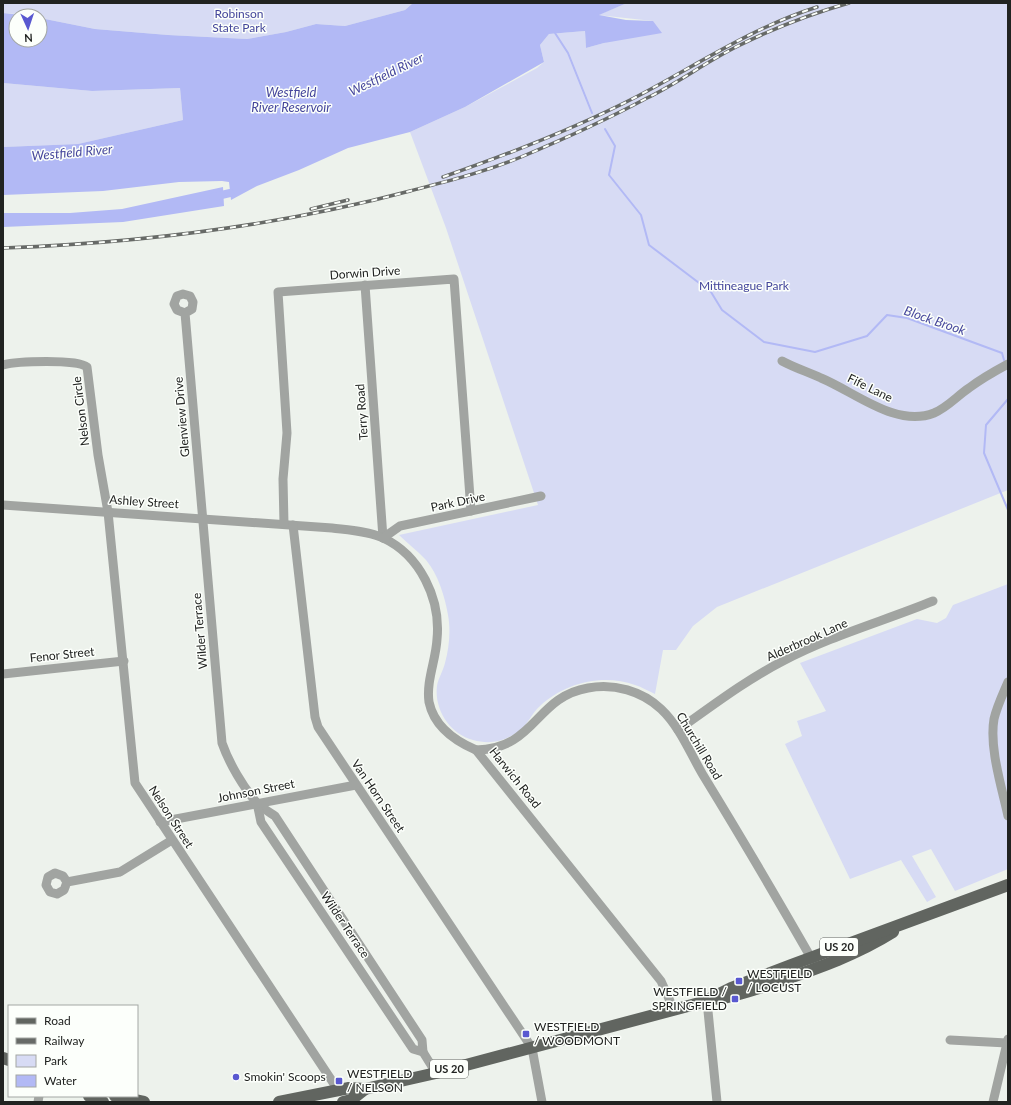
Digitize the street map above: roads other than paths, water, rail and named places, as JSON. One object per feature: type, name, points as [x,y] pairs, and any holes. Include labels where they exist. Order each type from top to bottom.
[{"type":"main road","name":"US 20","points":[[279,1102],[349,1088],[365,1089],[436,1073],[707,1001],[731,988],[814,962],[867,948],[910,922],[1008,885]]},
{"type":"main road","name":"US 20","points":[[343,1102],[351,1100],[365,1089]]},
{"type":"main road","points":[[91,1097],[103,1102]]},
{"type":"main road","points":[[120,1097],[144,1102]]},
{"type":"street","name":"Dorwin Drive","points":[[288,524],[283,478],[287,433],[278,292],[454,279],[471,511]]},
{"type":"street","name":"Terry Road","points":[[365,286],[383,538]]},
{"type":"street","name":"Glenview Drive","points":[[185,313],[203,518]]},
{"type":"street","name":"Fife Lane","points":[[782,361],[859,396],[872,405],[898,414],[915,417],[928,415],[942,409],[970,387],[1008,364]]},
{"type":"street","name":"Nelson Circle","points":[[3,365],[58,362],[80,363],[87,367],[108,512]]},
{"type":"street","name":"Park Drive","points":[[383,538],[400,526],[541,496]]},
{"type":"street","name":"Ashley Street","points":[[3,505],[288,524]]},
{"type":"street","name":"Nelson Street","points":[[108,512],[135,783],[338,1090]]},
{"type":"street","name":"Wilder Terrace","points":[[203,518],[222,743],[228,759],[257,803],[275,816],[422,1040],[423,1052],[436,1073]]},
{"type":"street","name":"Harwich Road","points":[[288,524],[346,530],[383,538],[410,558],[422,575],[433,598],[438,631],[429,686],[432,712],[440,725],[451,735],[476,750],[661,981],[674,1010]]},
{"type":"street","name":"Van Horn Street","points":[[288,524],[316,721],[320,731],[532,1048]]},
{"type":"street","name":"Alderbrook Lane","points":[[678,730],[732,692],[783,661],[933,601]]},
{"type":"street","name":"Fenor Street","points":[[3,674],[124,661]]},
{"type":"street","points":[[1008,682],[998,704],[994,731],[995,751],[1008,816]]},
{"type":"street","name":"Churchill Road","points":[[476,750],[501,747],[512,742],[533,725],[549,706],[562,696],[584,688],[603,686],[626,689],[649,700],[666,714],[678,730],[691,756],[814,962]]},
{"type":"street","name":"Johnson Street","points":[[160,822],[356,785]]},
{"type":"street","name":"Wilder Terrace","points":[[257,803],[261,822],[413,1049],[423,1052]]},
{"type":"street","points":[[66,882],[120,872],[172,840]]},
{"type":"street","points":[[313,899],[324,891]]},
{"type":"street","points":[[364,976],[376,969]]},
{"type":"street","points":[[707,1001],[717,1102]]},
{"type":"street","points":[[950,1040],[1007,1046],[993,1102]]},
{"type":"street","points":[[532,1048],[542,1102]]},
{"type":"water","name":"Westfield River Reservoir","points":[[413,3],[627,3],[599,15],[626,20],[653,21],[662,33],[604,43],[586,48],[585,31],[549,34],[540,45],[544,62],[465,107],[410,132],[348,148],[299,170],[257,186],[231,200],[229,182],[222,181],[179,182],[103,191],[3,195],[3,147],[78,144],[183,120],[180,88],[92,91],[3,83],[3,13],[8,14],[8,48],[48,48],[48,20],[95,29],[247,39],[286,32],[316,24],[345,26],[405,10]]},
{"type":"water","points":[[223,187],[224,206],[123,222],[3,227],[3,213],[70,213],[122,209]]},
{"type":"waterway","name":"Block Brook","points":[[555,33],[568,53],[592,113]]},
{"type":"waterway","name":"Block Brook","points":[[605,129],[615,146],[609,175],[641,215],[649,245],[711,292],[722,310],[764,342],[815,352],[867,336],[887,315],[907,318],[1002,353],[1004,360]]},
{"type":"waterway","points":[[213,197],[230,193]]},
{"type":"waterway","name":"Block Brook","points":[[1008,399],[986,425],[984,453],[1008,510]]},
{"type":"railway","points":[[3,248],[106,242],[208,231],[310,214],[410,191],[466,176],[521,157],[600,122],[670,86],[725,53],[763,34],[791,22],[849,3]]},
{"type":"railway","points":[[443,177],[517,150],[589,120],[636,97],[769,25],[817,7]]},
{"type":"railway","points":[[311,209],[348,200]]},
{"type":"place","name":"WESTFIELD / LOCUST","points":[[739,981]]},
{"type":"place","name":"WESTFIELD / SPRINGFIELD","points":[[735,999]]},
{"type":"place","name":"WESTFIELD / WOODMONT","points":[[526,1034]]},
{"type":"place","name":"Smokin' Scoops","points":[[236,1077]]},
{"type":"place","name":"WESTFIELD / NELSON","points":[[339,1081]]},
{"type":"park label","name":"Robinson State Park","points":[[239,21]]},
{"type":"park label","name":"Mittineague Park","points":[[744,286]]},
{"type":"water label","name":"Westfield River","points":[[386,74]]},
{"type":"water label","name":"Westfield River","points":[[72,152]]}]
